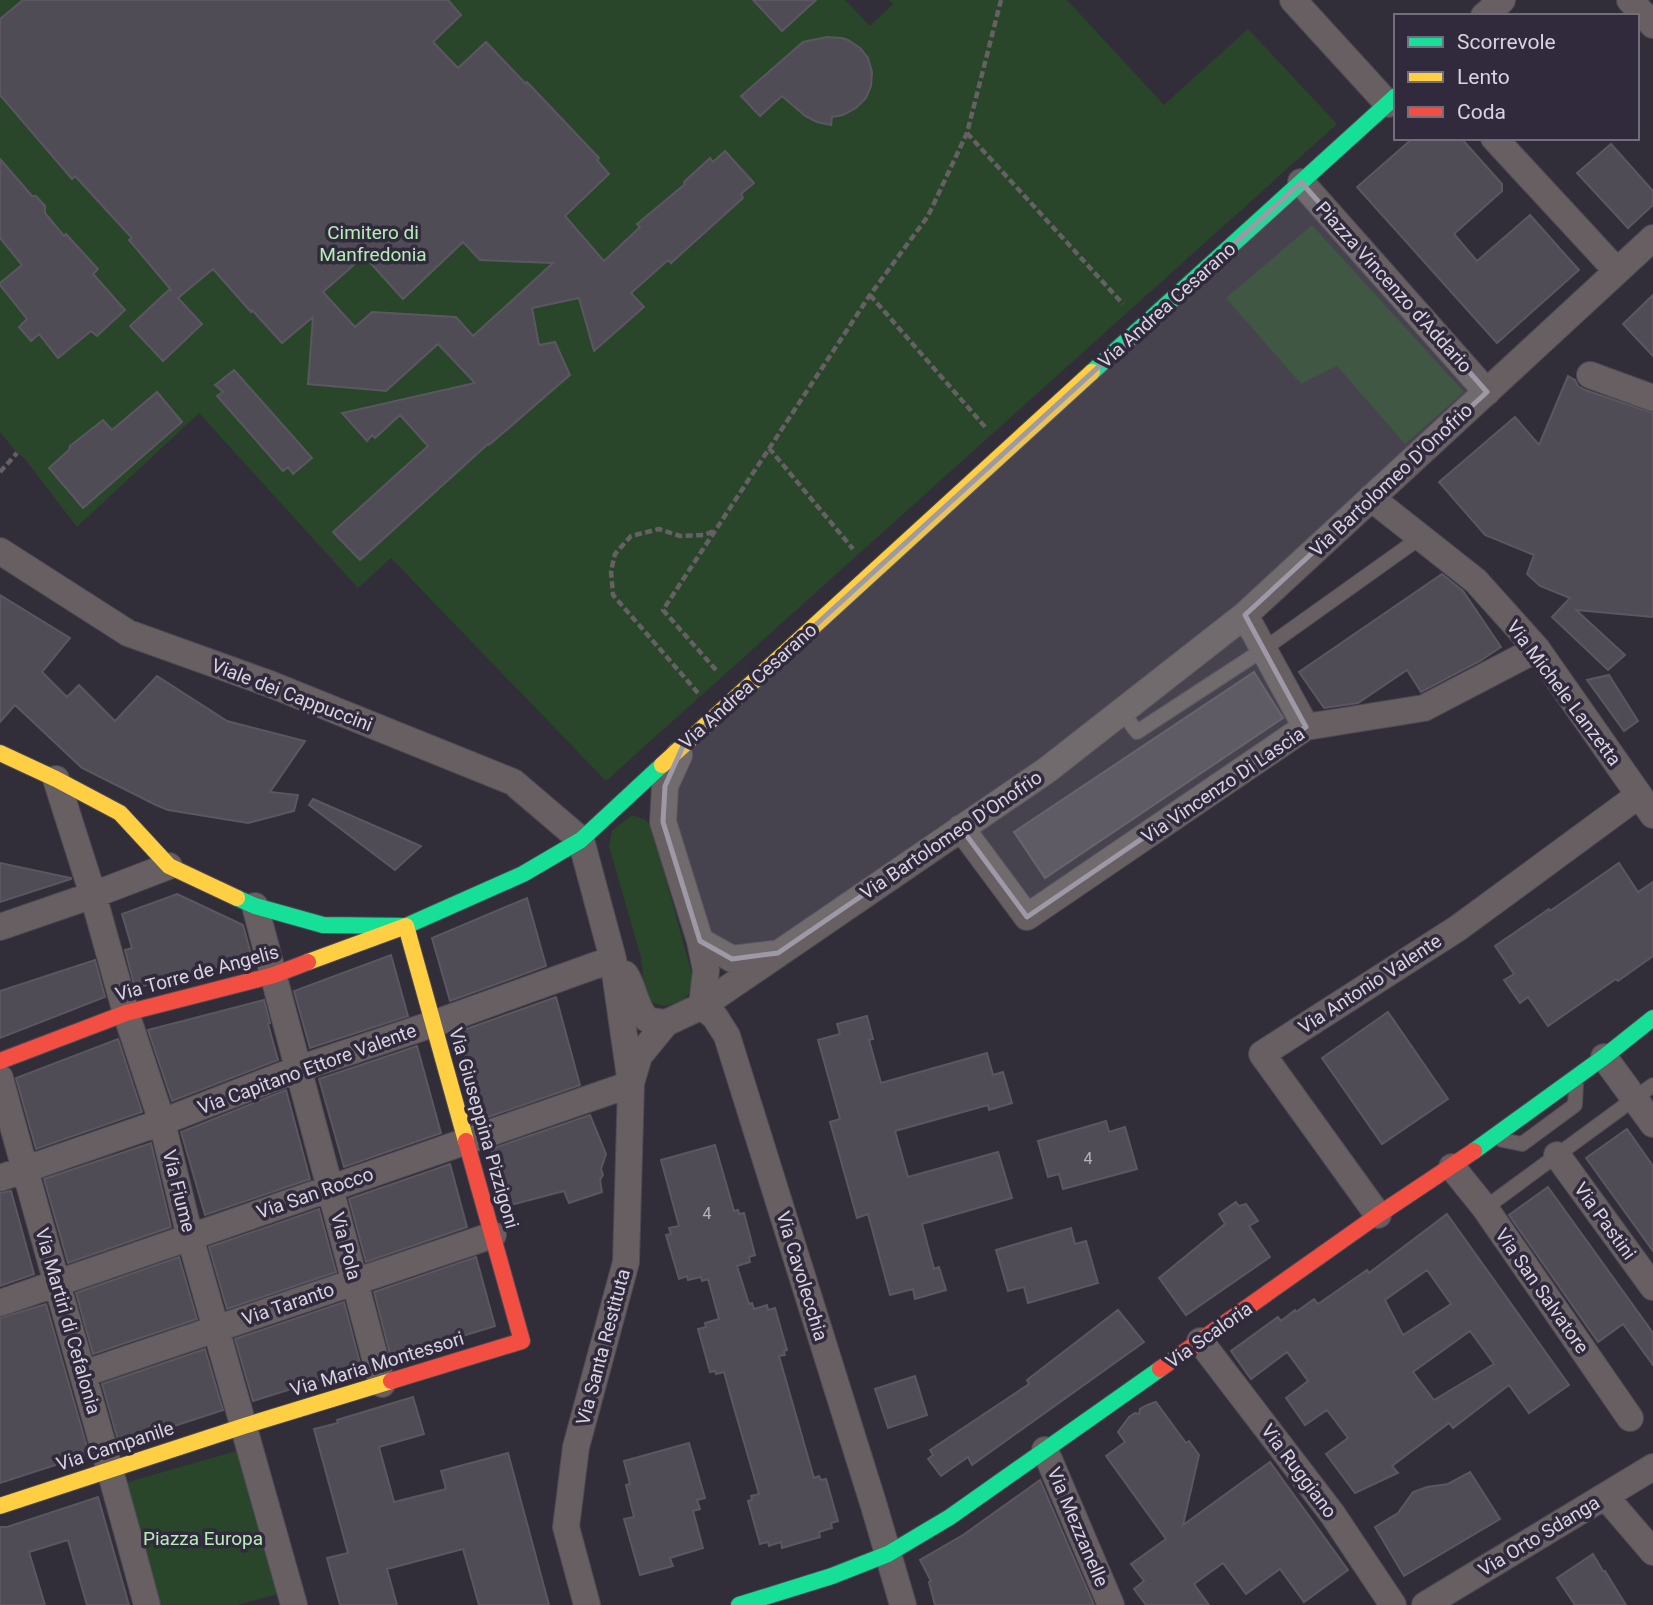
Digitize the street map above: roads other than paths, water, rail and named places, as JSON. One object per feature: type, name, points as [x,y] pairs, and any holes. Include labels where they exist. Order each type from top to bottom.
[{"type":"street","points":[[1293,0],[1392,100]]},
{"type":"street","points":[[1486,14],[1502,0]]},
{"type":"street","points":[[1630,0],[1653,25]]},
{"type":"street","name":"Via Andrea Cesarano","points":[[0,753],[120,813],[169,866],[255,906],[323,925],[406,926],[523,874],[581,840],[1392,100]]},
{"type":"street","points":[[1496,140],[1618,271]]},
{"type":"street","name":"Piazza Vincenzo d'Addario","points":[[1301,183],[1487,392]]},
{"type":"street","name":"Via Bartolomeo D'Onofrio","points":[[666,1023],[702,1006],[1046,770],[1245,615],[1653,238]]},
{"type":"street","points":[[1590,374],[1653,398]]},
{"type":"street","name":"Via Michele Lanzetta","points":[[1371,498],[1476,581],[1536,649],[1646,805]]},
{"type":"street","name":"Viale dei Cappuccini","points":[[0,551],[128,633],[270,684],[513,782],[581,840]]},
{"type":"street","points":[[1245,615],[1306,727]]},
{"type":"street","name":"Via Vincenzo Di Lascia","points":[[961,828],[1027,918],[1306,727],[1424,708],[1536,649]]},
{"type":"street","points":[[683,746],[666,786],[663,822],[700,941],[706,970],[702,1006]]},
{"type":"street","name":"Via Fiume","points":[[55,779],[162,1122],[190,1237],[292,1604]]},
{"type":"street","points":[[627,797],[663,822]]},
{"type":"street","name":"Via Antonio Valente","points":[[1378,1215],[1262,1054],[1646,805]]},
{"type":"street","points":[[581,840],[613,959],[631,1084]]},
{"type":"street","points":[[0,927],[169,866]]},
{"type":"street","name":"Via Pola","points":[[255,906],[382,1384]]},
{"type":"street","name":"Via Torre de Angelis","points":[[0,1061],[126,1013],[274,975],[406,926]]},
{"type":"street","name":"Via Giuseppina Pizzigoni","points":[[406,926],[522,1341]]},
{"type":"street","name":"Via Bartolomeo D'Onofrio","points":[[700,941],[733,959],[778,953]]},
{"type":"street","points":[[613,959],[629,979],[641,1013],[648,1020],[666,1023],[639,1056],[631,1084]]},
{"type":"street","name":"Via Capitano Ettore Valente","points":[[12,1173],[162,1122],[298,1069],[613,959]]},
{"type":"street","name":"Via Cavolecchia","points":[[702,1006],[715,1017],[727,1036],[902,1605]]},
{"type":"street","name":"Via Scaloria","points":[[739,1605],[800,1596],[832,1576],[888,1554],[950,1517],[1378,1215],[1494,1138],[1653,1018]]},
{"type":"street","points":[[1604,1057],[1644,1091],[1653,1124]]},
{"type":"street","name":"Via Martiri di Cefalonia","points":[[0,1078],[12,1173],[58,1283],[147,1605]]},
{"type":"street","name":"Via San Rocco","points":[[0,1303],[631,1084]]},
{"type":"street","name":"Via Santa Restituta","points":[[587,1605],[566,1527],[576,1447],[626,1262],[631,1084]]},
{"type":"street","name":"Via Pastini","points":[[1557,1155],[1653,1287]]},
{"type":"street","name":"Via San Salvatore","points":[[1452,1167],[1485,1208],[1630,1418]]},
{"type":"street","name":"Via Taranto","points":[[83,1374],[492,1235]]},
{"type":"street","name":"Via Maria Montessori","points":[[244,1426],[522,1341]]},
{"type":"street","name":"Via Ruggiano","points":[[1200,1341],[1333,1515],[1393,1605]]},
{"type":"street","name":"Via Campanile","points":[[0,1506],[244,1426]]},
{"type":"street","name":"Via Mezzanelle","points":[[1045,1450],[1111,1605]]},
{"type":"street","name":"Via Orto Sdanga","points":[[1425,1605],[1653,1467]]},
{"type":"street","points":[[1605,1496],[1653,1552]]},
{"type":"lane","points":[[1122,712],[1137,732],[1264,649],[1421,537]]},
{"type":"lane","points":[[1485,1208],[1644,1091]]},
{"type":"park label","name":"Cimitero di Manfredonia","points":[[373,243]]},
{"type":"park label","name":"Piazza Europa","points":[[203,1538]]}]
